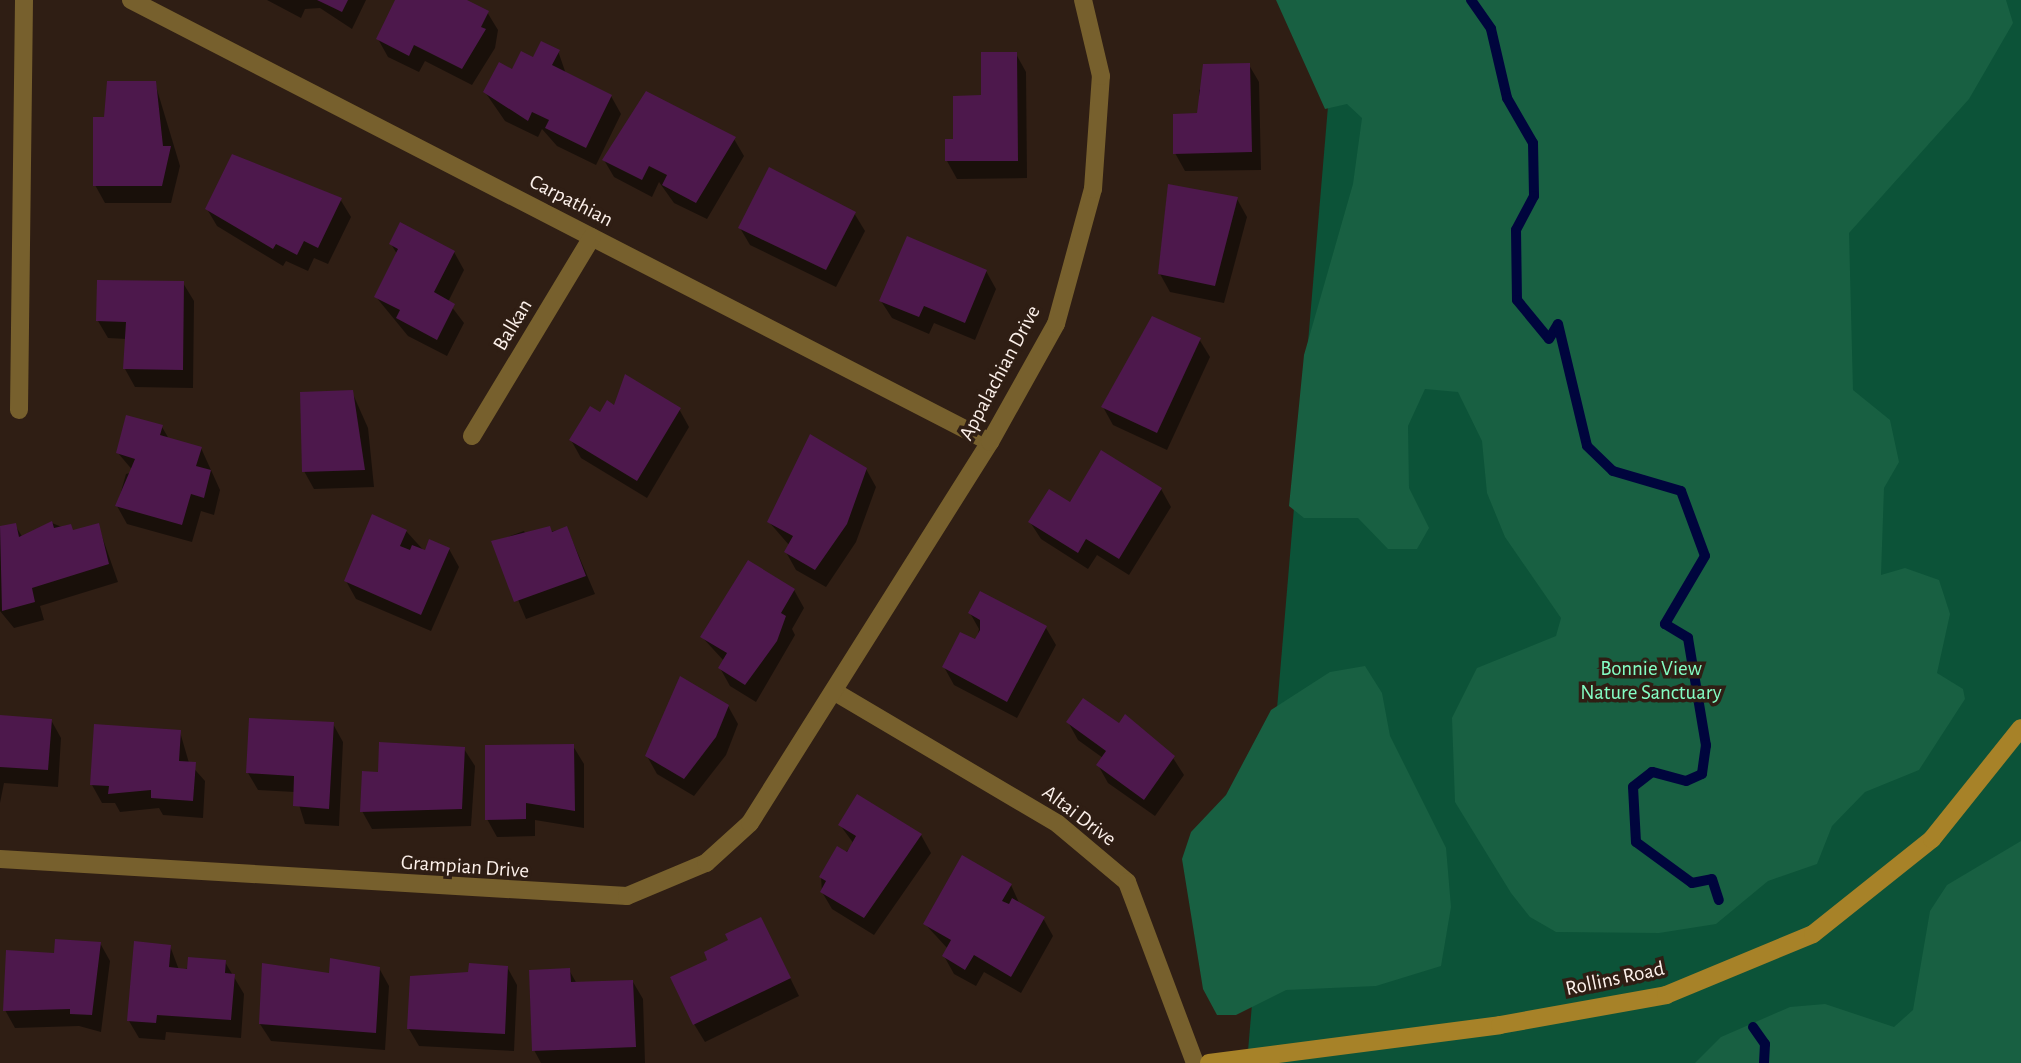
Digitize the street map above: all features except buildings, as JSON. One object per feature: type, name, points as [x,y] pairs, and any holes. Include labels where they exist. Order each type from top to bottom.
[{"type":"street","points":[[19,410],[24,0]]},
{"type":"street","name":"Carpathian","points":[[131,0],[990,442]]},
{"type":"street","name":"Appalachian Drive","points":[[835,692],[990,442],[1056,324],[1093,190],[1101,76],[1083,0]]},
{"type":"street","name":"Balkan","points":[[472,436],[592,237]]},
{"type":"street","name":"Grampian Drive","points":[[0,859],[627,896],[706,863],[750,823],[835,692]]},
{"type":"street","name":"Altai Drive","points":[[835,692],[1058,824],[1127,883],[1195,1063]]},
{"type":"street","name":"Rollins Road","points":[[1209,1063],[1500,1025],[1666,995],[1812,934],[1933,839],[2021,728]]},
{"type":"green space","points":[[1276,0],[2006,0],[2013,23],[1969,99],[1849,233],[1853,390],[1890,420],[1899,462],[1884,488],[1881,575],[1905,568],[1939,580],[1950,614],[1937,673],[1963,689],[1965,699],[1919,770],[1865,792],[1832,826],[1817,864],[1768,881],[1716,924],[1659,933],[1556,932],[1530,917],[1511,893],[1455,802],[1452,718],[1477,668],[1556,636],[1561,618],[1505,537],[1487,493],[1482,441],[1458,392],[1425,389],[1408,426],[1409,488],[1429,528],[1417,549],[1388,549],[1358,518],[1304,518],[1289,506],[1304,355],[1353,184],[1362,118],[1347,104],[1325,109]]},
{"type":"green space","name":"Bonnie View Nature Sanctuary","points":[[1337,0],[2021,0],[2021,1063],[1247,1063]]},
{"type":"green space","points":[[1365,666],[1382,693],[1390,736],[1446,848],[1451,907],[1441,966],[1376,986],[1286,990],[1236,1015],[1217,1015],[1203,989],[1182,859],[1191,832],[1226,795],[1271,710],[1330,672]]},
{"type":"green space","points":[[2021,841],[2021,1063],[1695,1063],[1721,1037],[1790,1007],[1825,1004],[1894,1027],[1913,1010],[1930,911],[1947,885]]},
{"type":"waterway","points":[[1471,0],[1491,29],[1507,98],[1533,143],[1534,196],[1516,230],[1517,300],[1549,339],[1558,324],[1587,446],[1613,471],[1681,491],[1705,556],[1665,624],[1688,638],[1706,745],[1702,774],[1686,781],[1652,772],[1633,787],[1636,842],[1692,883],[1712,879],[1719,900]]},
{"type":"waterway","points":[[1753,1027],[1765,1044],[1764,1063]]}]
